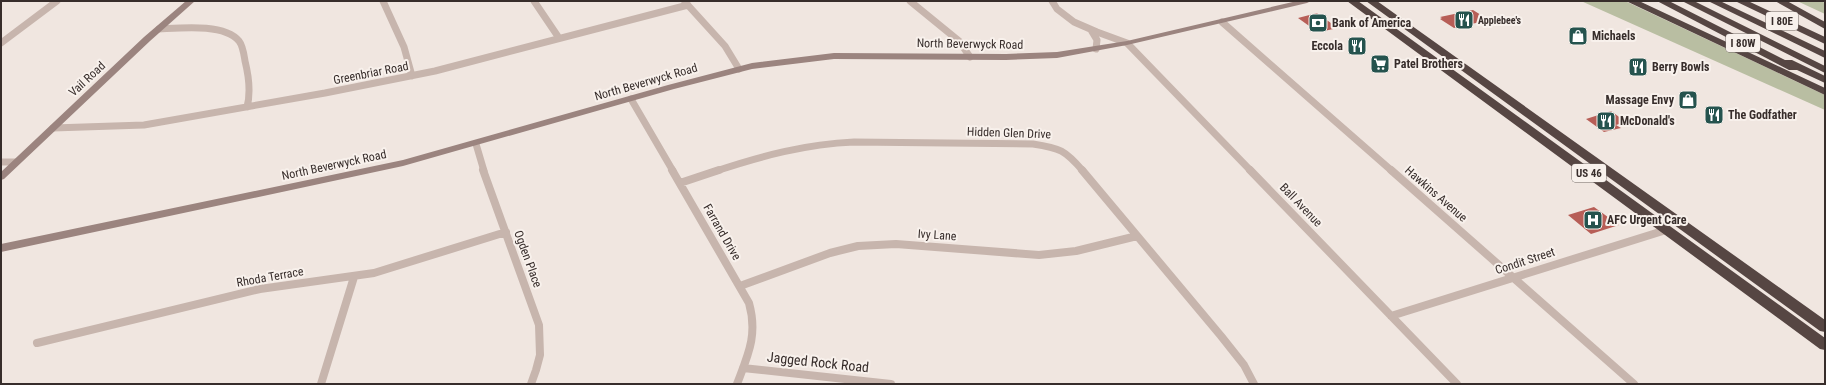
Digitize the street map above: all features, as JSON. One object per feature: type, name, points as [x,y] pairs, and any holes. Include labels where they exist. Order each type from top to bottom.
[{"type":"highway","name":"US 46","points":[[1352,1],[1825,345]]},
{"type":"highway","name":"US 46","points":[[1371,1],[1825,327]]},
{"type":"highway","points":[[1631,1],[1825,92]]},
{"type":"highway","points":[[1663,1],[1825,80]]},
{"type":"highway","name":"I 80W","points":[[1663,1],[1825,84]]},
{"type":"highway","points":[[1687,1],[1825,70]]},
{"type":"highway","points":[[1713,1],[1825,55]]},
{"type":"highway","name":"I 80E","points":[[1740,1],[1825,41]]},
{"type":"highway","points":[[1780,1],[1825,26]]},
{"type":"street","points":[[1,44],[57,1]]},
{"type":"street","name":"Vail Road","points":[[1,177],[159,29],[191,1]]},
{"type":"street","points":[[383,1],[406,51],[410,62],[412,76]]},
{"type":"street","points":[[534,1],[559,38]]},
{"type":"street","points":[[910,1],[959,41],[970,57]]},
{"type":"street","points":[[1052,1],[1054,6],[1064,15],[1092,30],[1127,44]]},
{"type":"street","name":"North Beverwyck Road","points":[[1,248],[395,165],[476,144],[739,69],[777,62],[834,56],[1030,57],[1096,50],[1222,22],[1307,1]]},
{"type":"street","points":[[686,3],[725,46],[739,69]]},
{"type":"street","name":"Greenbriar Road","points":[[53,128],[144,125],[412,76],[686,3]]},
{"type":"street","name":"Hawkins Avenue","points":[[1222,22],[1634,384]]},
{"type":"street","points":[[159,29],[211,29],[234,37],[241,46],[249,79],[250,98],[247,107]]},
{"type":"street","points":[[1092,30],[1097,40],[1096,50]]},
{"type":"street","name":"Ball Avenue","points":[[1127,44],[1457,384]]},
{"type":"street","name":"Farrand Drive","points":[[631,99],[749,303],[754,326],[753,338],[737,384]]},
{"type":"street","name":"Hidden Glen Drive","points":[[680,183],[749,160],[788,150],[830,143],[861,142],[1049,145],[1061,149],[1070,156],[1244,365],[1254,384]]},
{"type":"street","name":"Ogden Place","points":[[476,144],[478,154],[539,325],[541,339],[539,357],[531,384]]},
{"type":"street","points":[[1,162],[16,162]]},
{"type":"street","name":"Condit Street","points":[[1391,316],[1666,230]]},
{"type":"street","name":"Rhoda Terrace","points":[[37,343],[260,289],[374,274],[506,232]]},
{"type":"street","name":"Ivy Lane","points":[[740,286],[830,253],[858,246],[896,244],[1056,255],[1103,246],[1137,236]]},
{"type":"street","points":[[322,384],[354,277]]},
{"type":"street","name":"Jagged Rock Road","points":[[743,368],[891,384]]},
{"type":"green space","points":[[1581,1],[1625,1],[1825,95],[1825,110]]},
{"type":"green space","points":[[1797,1],[1821,1],[1825,3],[1825,14]]},
{"type":"building","name":"Applebee's","points":[[1473,10],[1489,20],[1454,28],[1440,19],[1442,18],[1440,17]]},
{"type":"building","name":"Bank of America","points":[[1317,13],[1338,28],[1324,31],[1317,27],[1312,28],[1298,18]]},
{"type":"building","name":"McDonald's","points":[[1611,111],[1626,122],[1616,125],[1621,128],[1604,132],[1586,119]]},
{"type":"building","name":"AFC Urgent Care","points":[[1594,207],[1619,225],[1591,234],[1568,215]]},
{"type":"place","name":"Applebee's","points":[[1464,20]]},
{"type":"place","name":"Bank of America","points":[[1318,23]]},
{"type":"place","name":"Michaels","points":[[1578,36]]},
{"type":"place","name":"Eccola","points":[[1357,46]]},
{"type":"place","name":"Patel Brothers","points":[[1380,64]]},
{"type":"place","name":"Berry Bowls","points":[[1638,67]]},
{"type":"place","name":"Massage Envy","points":[[1688,100]]},
{"type":"place","name":"The Godfather","points":[[1714,115]]},
{"type":"place","name":"McDonald's","points":[[1606,121]]},
{"type":"place","name":"AFC Urgent Care","points":[[1593,220]]}]
